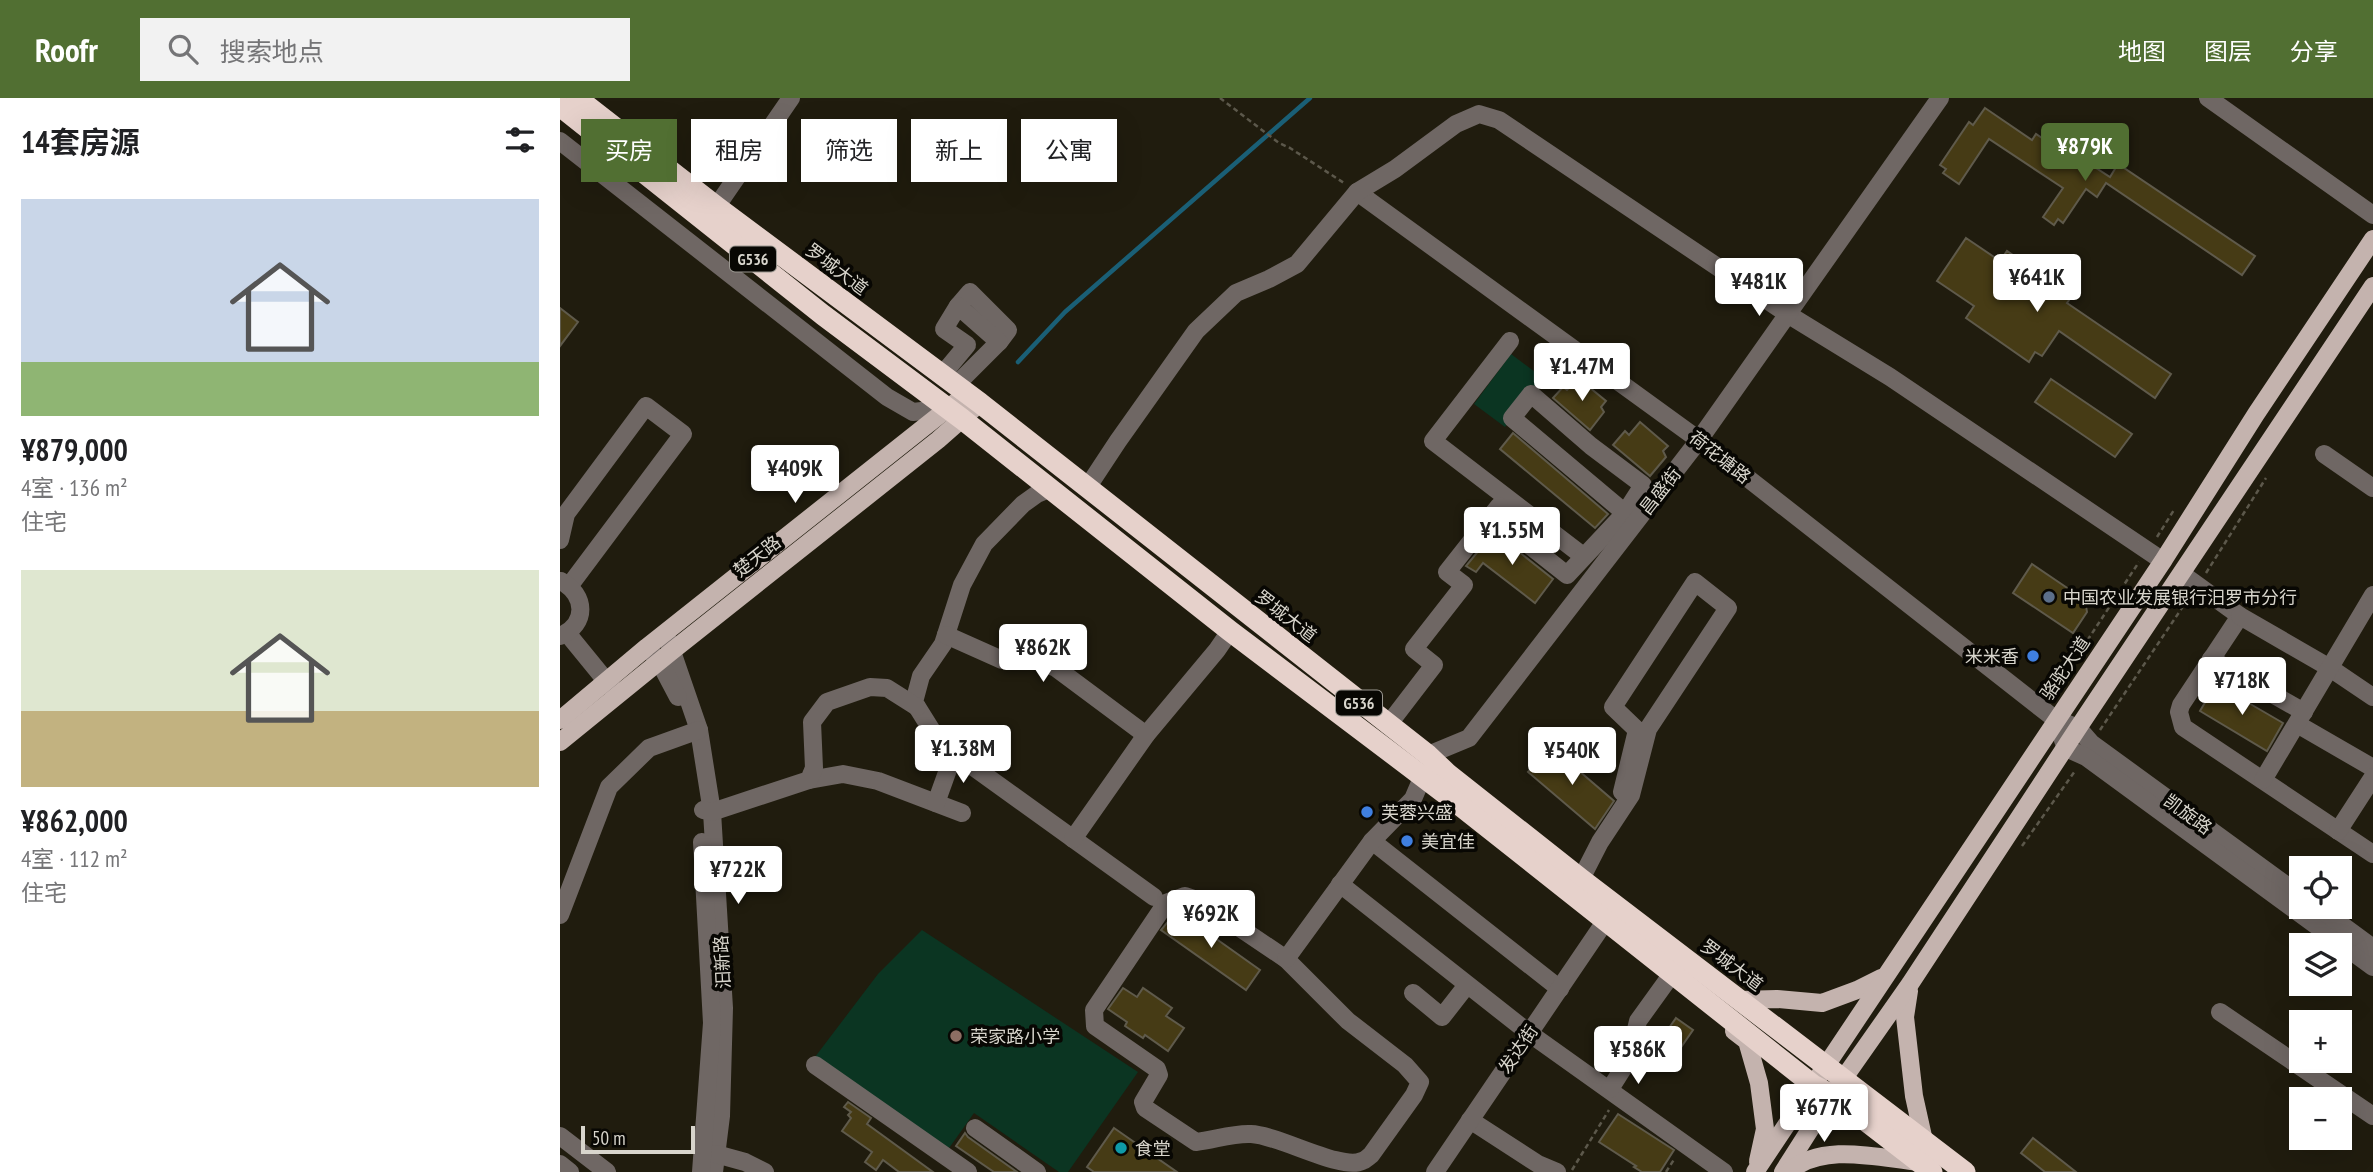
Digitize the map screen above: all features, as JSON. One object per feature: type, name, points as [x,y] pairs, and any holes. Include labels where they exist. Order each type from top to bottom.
[{"type":"highway","name":"罗城大道","points":[[577,98],[823,315],[955,414],[1230,631],[1443,792],[1813,1085],[1838,1087],[1924,1141],[1965,1172]]},
{"type":"highway","name":"罗城大道","points":[[560,106],[961,389],[1428,755],[1448,774],[1581,879],[1825,1066],[1838,1087],[1925,1167]]},
{"type":"main road","name":"骆驼大道","points":[[1756,1172],[2049,715],[2163,561],[2256,414],[2373,239]]},
{"type":"main road","points":[[1783,1172],[2373,286]]},
{"type":"main road","name":"楚天路","points":[[560,720],[612,688],[659,653],[955,414],[961,389]]},
{"type":"main road","name":"楚天路","points":[[659,653],[665,633],[955,414]]},
{"type":"main road","name":"楚天路","points":[[560,743],[612,688]]},
{"type":"main road","points":[[1586,904],[1602,926],[1747,1041],[1759,1083],[1765,1129],[1756,1172]]},
{"type":"main road","points":[[1741,1000],[1777,999],[1822,1003],[1884,976]]},
{"type":"main road","points":[[1910,985],[1905,1017],[1914,1096],[1924,1141]]},
{"type":"main road","points":[[1789,1172],[1800,1163],[1834,1154],[1925,1167]]},
{"type":"street","points":[[711,214],[791,98]]},
{"type":"street","name":"昌盛街","points":[[1428,755],[1469,738],[1699,440],[1940,98]]},
{"type":"street","points":[[2208,98],[2373,215]]},
{"type":"street","points":[[1087,488],[1196,331],[1236,293],[1297,264],[1356,192],[1395,169],[1456,124],[1479,114],[1499,120],[1789,315],[1912,391],[2163,561]]},
{"type":"street","points":[[560,141],[887,397],[914,412],[955,414]]},
{"type":"street","name":"荷花塘路","points":[[1356,192],[1699,440],[2049,715],[2078,728]]},
{"type":"street","points":[[958,306],[999,342],[961,389],[967,345],[944,329],[958,306]]},
{"type":"street","points":[[1510,341],[1433,441],[1583,556]]},
{"type":"street","points":[[1492,515],[1567,575],[1625,513],[1643,485],[1591,446],[1531,394],[1512,418],[1625,513]]},
{"type":"street","points":[[560,540],[566,514],[646,406],[683,434],[565,583],[576,592],[581,610],[579,619],[564,635],[612,688]]},
{"type":"street","points":[[2324,454],[2373,488]]},
{"type":"street","points":[[1049,489],[1023,503],[984,544],[962,585],[943,644],[921,676],[914,702],[934,734],[954,753],[1154,897]]},
{"type":"street","points":[[1388,725],[1434,664],[1414,649],[1464,585],[1447,572],[1506,497]]},
{"type":"street","points":[[2182,574],[2240,616],[2330,668],[2373,697]]},
{"type":"street","points":[[1581,879],[1600,842],[1631,795],[1648,729],[1728,608],[1695,582],[1613,707],[1637,730],[1622,792],[1631,795]]},
{"type":"street","points":[[2263,780],[2373,595]]},
{"type":"street","points":[[2240,616],[2181,705],[2180,720],[2183,727],[2373,854]]},
{"type":"street","points":[[1073,839],[1146,735],[1230,631]]},
{"type":"street","points":[[946,635],[1002,660],[1026,656],[1056,668],[1146,735]]},
{"type":"street","name":"汨新路","points":[[659,653],[695,732],[706,811],[724,1008],[721,1115],[715,1163]]},
{"type":"street","points":[[2211,659],[2373,768]]},
{"type":"street","points":[[809,780],[814,768],[812,722],[827,702],[870,687],[887,688],[917,707]]},
{"type":"street","points":[[2049,715],[2066,748],[2089,750],[2373,967]]},
{"type":"street","name":"凯旋路","points":[[2078,728],[2089,750],[2289,888]]},
{"type":"street","points":[[560,915],[609,787],[649,748],[695,732]]},
{"type":"street","points":[[936,803],[954,753]]},
{"type":"street","points":[[701,1172],[712,1023],[706,811],[809,780],[843,774],[878,781],[962,813]]},
{"type":"street","points":[[1286,959],[1372,841],[1413,799],[1422,778]]},
{"type":"street","points":[[2338,831],[2373,778]]},
{"type":"street","points":[[1372,841],[1560,989]]},
{"type":"street","points":[[1340,884],[1529,1032],[1724,1172]]},
{"type":"street","points":[[1185,896],[1200,901],[1286,959],[1349,1021],[1405,1065],[1420,1082],[1414,1095],[1363,1161],[1353,1164],[1339,1162],[1284,1141],[1251,1134],[1196,1142],[1145,1108],[1143,1102],[1159,1075],[1157,1069],[1095,1026],[1094,1010],[1166,902],[1185,896]]},
{"type":"street","points":[[2334,919],[2373,948]]},
{"type":"street","name":"发达街","points":[[1434,1172],[1602,926]]},
{"type":"street","points":[[1614,1092],[1629,1059],[1638,1021],[1669,978]]},
{"type":"street","points":[[1413,993],[1443,1017],[1467,985]]},
{"type":"street","points":[[2220,1013],[2373,1116]]},
{"type":"street","points":[[815,1065],[968,1172]]},
{"type":"street","points":[[1470,1119],[1538,1164],[1557,1172]]},
{"type":"street","points":[[975,1128],[1037,1172]]},
{"type":"street","points":[[560,1136],[607,1172]]},
{"type":"street","points":[[715,1163],[745,1162],[765,1172]]},
{"type":"street","points":[[560,1164],[570,1172]]},
{"type":"path","points":[[1220,98],[1279,144],[1290,148],[1356,192]]},
{"type":"path","points":[[2018,852],[2089,750],[2272,469]]},
{"type":"path","points":[[2049,715],[2179,502]]},
{"type":"path","points":[[1572,1172],[1614,1092]]},
{"type":"green space","points":[[1511,354],[1542,377],[1505,427],[1474,404]]},
{"type":"green space","name":"荣家路小学","points":[[922,930],[1138,1072],[1068,1172],[1059,1172],[974,1113],[947,1151],[815,1057],[878,974]]},
{"type":"building","points":[[1985,108],[2032,140],[2036,134],[2045,140],[2047,136],[2110,177],[2118,164],[2255,256],[2242,275],[2106,183],[2097,197],[2086,189],[2063,223],[2058,219],[2054,225],[2043,217],[2063,188],[1989,139],[1959,184],[1943,173],[1946,169],[1940,165],[1969,122],[1973,125]]},
{"type":"building","points":[[1966,238],[2000,261],[2007,251],[2072,296],[2067,303],[2171,374],[2155,398],[2059,331],[2042,356],[2035,352],[2029,362],[1966,318],[1974,306],[1937,281]]},
{"type":"building","points":[[560,308],[578,322],[560,346]]},
{"type":"building","points":[[1578,378],[1606,401],[1601,407],[1604,412],[1590,430],[1553,398],[1563,387],[1567,390]]},
{"type":"building","points":[[2051,379],[2132,434],[2115,457],[2035,402]]},
{"type":"building","points":[[1640,422],[1668,446],[1663,451],[1666,457],[1650,476],[1613,445],[1625,431],[1629,435]]},
{"type":"building","points":[[1513,433],[1608,514],[1595,528],[1500,449]]},
{"type":"building","points":[[1494,532],[1553,579],[1535,603],[1483,563],[1476,572],[1466,566]]},
{"type":"building","name":"中国农业发展银行汨罗市分行","points":[[2032,564],[2085,600],[2087,612],[2073,633],[2013,593]]},
{"type":"building","points":[[2216,684],[2283,723],[2267,751],[2200,711]]},
{"type":"building","points":[[1550,746],[1614,801],[1595,829],[1528,772]]},
{"type":"building","points":[[1177,911],[1260,970],[1246,990],[1161,930]]},
{"type":"building","points":[[1123,988],[1137,997],[1143,988],[1172,1008],[1166,1016],[1184,1028],[1168,1051],[1145,1035],[1143,1038],[1125,1026],[1127,1022],[1108,1009]]},
{"type":"building","points":[[1676,1018],[1693,1030],[1677,1053],[1660,1041]]},
{"type":"building","points":[[848,1102],[871,1118],[867,1124],[933,1172],[899,1172],[883,1160],[876,1170],[865,1162],[872,1152],[842,1131],[851,1118],[848,1115],[851,1112],[844,1107]]},
{"type":"building","points":[[1618,1114],[1674,1150],[1660,1172],[1642,1172],[1599,1142]]},
{"type":"building","name":"食堂","points":[[1114,1128],[1177,1172],[1094,1172],[1087,1167]]},
{"type":"building","points":[[965,1133],[1017,1172],[994,1172],[956,1146]]},
{"type":"building","points":[[2033,1138],[2076,1172],[2045,1172],[2021,1153]]},
{"type":"waterway","points":[[1018,362],[1065,312],[1310,98]]},
{"type":"place","name":"中国农业发展银行汨罗市分行","points":[[2049,597]]},
{"type":"place","name":"米米香","points":[[2033,656]]},
{"type":"place","name":"芙蓉兴盛","points":[[1367,812]]},
{"type":"place","name":"美宜佳","points":[[1407,841]]},
{"type":"place","name":"荣家路小学","points":[[956,1036]]},
{"type":"place","name":"食堂","points":[[1121,1148]]}]
